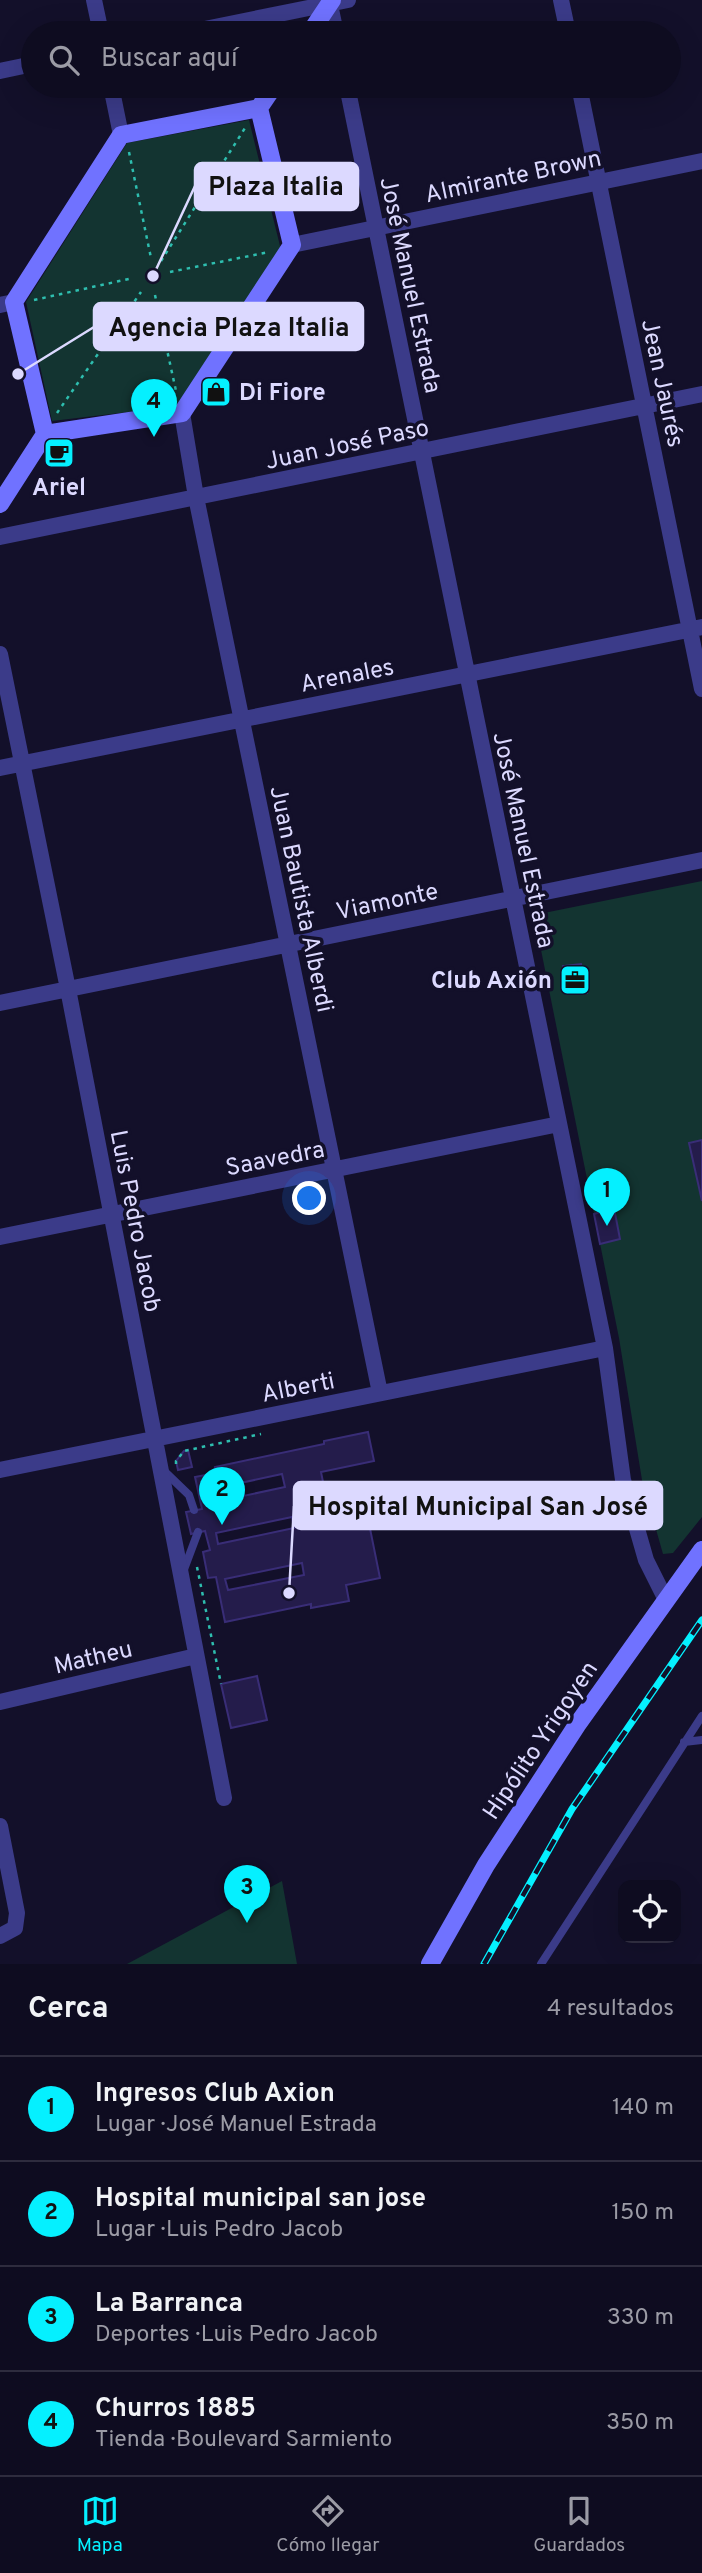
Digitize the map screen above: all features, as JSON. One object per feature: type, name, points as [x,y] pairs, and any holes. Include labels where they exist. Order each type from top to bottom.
[{"type":"main road","points":[[318,21],[331,1]]},
{"type":"main road","points":[[0,504],[48,428],[13,303],[124,139],[254,114],[265,98]]},
{"type":"main road","points":[[48,428],[182,413],[292,245],[254,114]]},
{"type":"main road","name":"Hipólito Yrigoyen","points":[[430,1964],[486,1866],[569,1737],[702,1550]]},
{"type":"street","points":[[94,0],[98,21]]},
{"type":"street","points":[[240,21],[331,1],[348,0]]},
{"type":"street","points":[[561,0],[565,21]]},
{"type":"street","points":[[331,1],[334,21]]},
{"type":"street","points":[[0,71],[21,67]]},
{"type":"street","points":[[114,98],[124,139]]},
{"type":"street","name":"José Manuel Estrada","points":[[349,98],[605,1348],[623,1480],[646,1560],[666,1600]]},
{"type":"street","name":"Jean Jaurés","points":[[581,98],[644,406],[696,628],[702,689]]},
{"type":"street","name":"Almirante Brown","points":[[292,245],[702,161]]},
{"type":"street","name":"Juan José Paso","points":[[0,537],[702,394]]},
{"type":"street","name":"Juan Bautista Alberdi","points":[[182,413],[196,497],[380,1393]]},
{"type":"street","name":"Arenales","points":[[0,768],[696,628]]},
{"type":"street","name":"Luis Pedro Jacob","points":[[0,654],[68,989],[224,1798]]},
{"type":"street","name":"Viamonte","points":[[0,1003],[702,860]]},
{"type":"street","name":"Saavedra","points":[[0,1237],[559,1124]]},
{"type":"street","name":"Alberti","points":[[0,1470],[605,1348]]},
{"type":"street","name":"Matheu","points":[[0,1702],[196,1656]]},
{"type":"street","points":[[0,1826],[18,1913],[15,1928],[0,1936]]},
{"type":"lane","points":[[160,1467],[189,1495],[194,1510]]},
{"type":"lane","points":[[181,1576],[198,1532]]},
{"type":"lane","points":[[541,1964],[702,1716]]},
{"type":"lane","points":[[684,1742],[702,1740]]},
{"type":"path","points":[[161,261],[254,114]]},
{"type":"path","points":[[124,139],[151,258]]},
{"type":"path","points":[[170,272],[268,252]]},
{"type":"path","points":[[13,303],[134,278]]},
{"type":"path","points":[[48,428],[141,292]]},
{"type":"path","points":[[155,295],[176,394]]},
{"type":"path","points":[[181,1487],[176,1461],[184,1451],[269,1433]]},
{"type":"path","points":[[193,1548],[221,1684]]},
{"type":"green space","points":[[249,120],[281,250],[179,406],[52,421],[26,302],[127,143]]},
{"type":"green space","points":[[702,881],[702,1517],[673,1553],[663,1554],[642,1480],[619,1338],[534,915]]},
{"type":"green space","points":[[282,1881],[297,1964],[127,1964]]},
{"type":"building","name":"Club Axión","points":[[581,964],[587,993],[570,994],[563,966]]},
{"type":"building","points":[[702,1140],[702,1201],[689,1143]]},
{"type":"building","points":[[614,1208],[620,1239],[600,1244],[594,1214]]},
{"type":"building","points":[[368,1432],[374,1461],[321,1472],[332,1527],[354,1523],[348,1493],[343,1493],[342,1488],[361,1484],[380,1578],[346,1585],[349,1601],[311,1608],[311,1604],[225,1622],[216,1577],[208,1578],[203,1552],[210,1550],[205,1531],[191,1534],[186,1512],[202,1509],[195,1477],[216,1473],[215,1467],[324,1444],[324,1441]],"holes":[[[282,1474],[285,1487],[210,1503],[208,1490]],[[292,1517],[294,1528],[218,1544],[216,1533]],[[302,1563],[304,1575],[228,1590],[225,1579]]]},
{"type":"building","points":[[188,1450],[192,1467],[178,1470],[176,1461]]},
{"type":"building","points":[[257,1676],[267,1720],[231,1728],[221,1684]]},
{"type":"railway","points":[[484,1964],[572,1809],[702,1620]]},
{"type":"place","name":"Plaza Italia","points":[[153,276]]},
{"type":"place","name":"Agencia Plaza Italia","points":[[18,374]]},
{"type":"place","name":"Di Fiore","points":[[216,392]]},
{"type":"place","name":"Churros 1885","points":[[154,437]]},
{"type":"place","name":"Ariel","points":[[59,453]]},
{"type":"place","name":"Club Axión","points":[[575,980]]},
{"type":"place","name":"Ingresos Club Axion","points":[[607,1226]]},
{"type":"place","name":"Hospital municipal san jose","points":[[222,1525]]},
{"type":"place","name":"Hospital Municipal San José","points":[[289,1593]]},
{"type":"place","name":"La Barranca","points":[[247,1923]]}]
